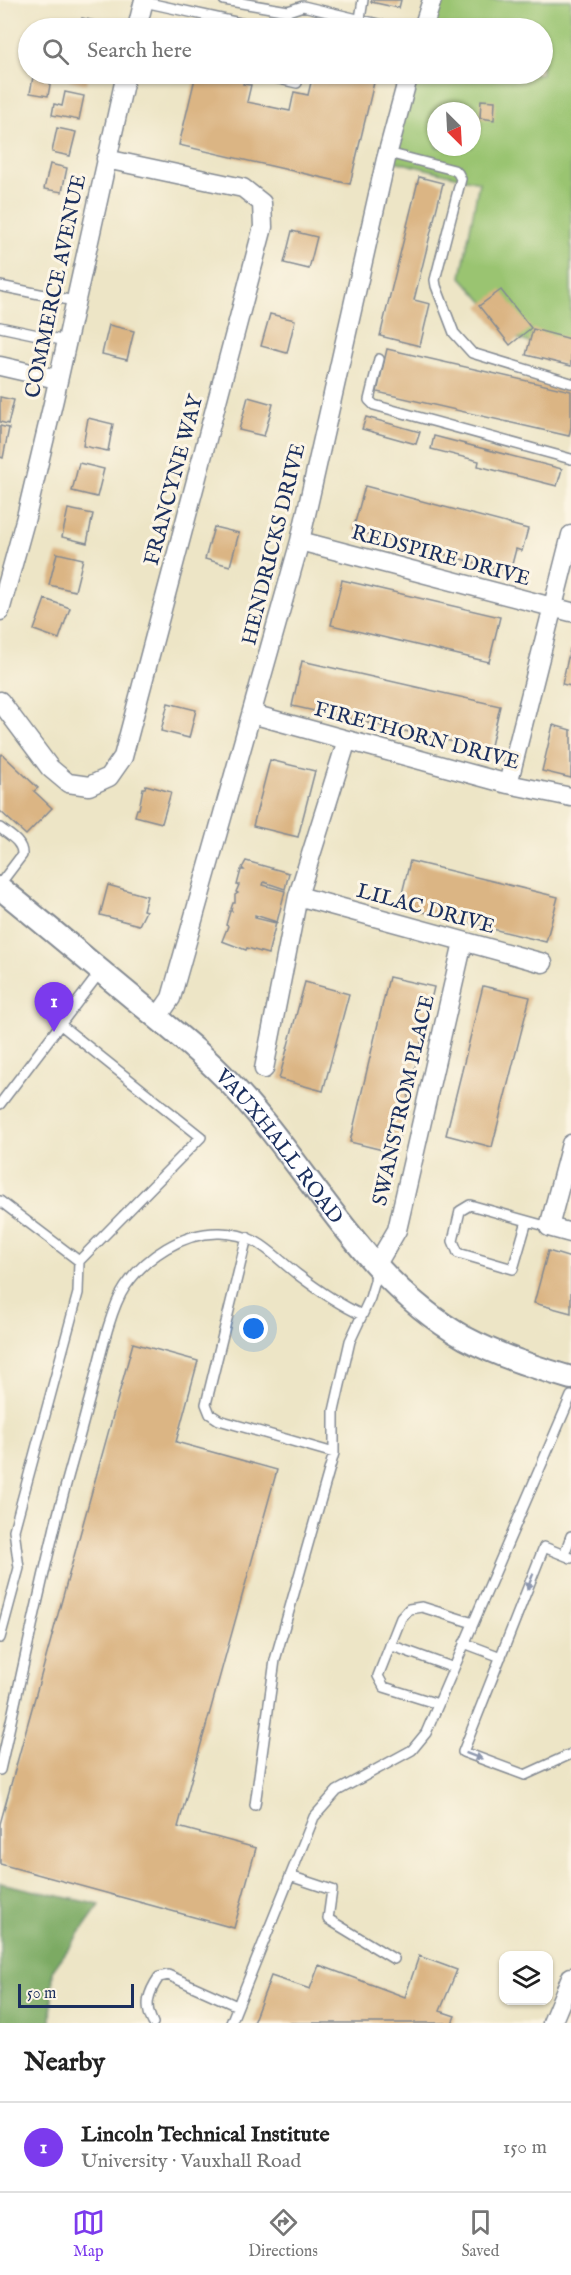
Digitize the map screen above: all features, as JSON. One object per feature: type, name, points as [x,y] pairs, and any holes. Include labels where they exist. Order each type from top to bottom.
[{"type":"street","points":[[426,18],[432,0]]},
{"type":"street","points":[[140,18],[144,1]]},
{"type":"street","name":"COMMERCE AVENUE","points":[[0,611],[26,517],[124,84]]},
{"type":"street","name":"HENDRICKS DRIVE","points":[[157,1018],[171,998],[300,541],[388,153],[406,84]]},
{"type":"street","name":"FRANCYNE WAY","points":[[0,701],[50,768],[68,783],[89,786],[109,777],[123,757],[263,227],[262,203],[243,188],[106,159]]},
{"type":"street","points":[[0,366],[57,379]]},
{"type":"street","points":[[508,784],[571,535]]},
{"type":"street","name":"REDSPIRE DRIVE","points":[[300,541],[571,612]]},
{"type":"street","name":"FIRETHORN DRIVE","points":[[252,714],[508,784],[571,797]]},
{"type":"street","points":[[264,1069],[298,896],[347,740]]},
{"type":"street","name":"VAUXHALL ROAD","points":[[0,886],[157,1018],[229,1082],[260,1117],[352,1237],[424,1310],[464,1337],[508,1359],[571,1378]]},
{"type":"street","name":"LILAC DRIVE","points":[[298,896],[543,963]]},
{"type":"street","name":"SWANSTROM PLACE","points":[[377,1264],[397,1230],[462,942]]},
{"type":"street","points":[[571,1144],[549,1227],[571,1233]]},
{"type":"street","points":[[560,2017],[571,1977]]},
{"type":"lane","points":[[224,0],[288,11],[299,4],[356,18]]},
{"type":"lane","points":[[360,18],[363,0]]},
{"type":"lane","points":[[144,1],[219,18]]},
{"type":"lane","points":[[388,153],[454,170],[461,179],[435,280],[454,333],[472,353],[571,383]]},
{"type":"lane","points":[[0,286],[74,301]]},
{"type":"lane","points":[[0,327],[66,341]]},
{"type":"lane","points":[[379,359],[369,400],[374,405],[571,459]]},
{"type":"lane","points":[[0,828],[19,844],[22,855],[0,886]]},
{"type":"lane","points":[[0,1104],[101,971]]},
{"type":"lane","points":[[0,1638],[19,1568],[14,1530],[78,1293],[79,1262],[201,1137],[61,1025]]},
{"type":"lane","points":[[0,1201],[79,1262]]},
{"type":"lane","points":[[527,1221],[513,1269],[458,1253],[453,1241],[460,1211],[470,1205],[549,1227]]},
{"type":"lane","points":[[0,1770],[53,1533],[117,1302],[124,1288],[139,1270],[158,1254],[180,1241],[202,1234],[238,1234],[268,1247],[287,1266],[330,1298],[362,1315]]},
{"type":"lane","points":[[246,1237],[206,1404],[210,1414],[219,1420],[334,1453]]},
{"type":"lane","points":[[255,1805],[275,1660],[334,1453],[334,1411],[350,1341],[375,1281],[377,1264]]},
{"type":"lane","points":[[231,2023],[314,1817],[337,1791],[412,1750],[426,1733],[571,1396]]},
{"type":"lane","points":[[571,1536],[567,1557],[544,1547],[463,1752],[525,1775],[571,1754]]},
{"type":"lane","points":[[438,1704],[384,1687],[378,1676],[400,1618],[410,1609],[422,1607],[473,1623]]},
{"type":"lane","points":[[464,1643],[501,1657]]},
{"type":"lane","points":[[390,1645],[454,1668]]},
{"type":"lane","points":[[290,1876],[332,1890],[328,1919],[394,1959]]},
{"type":"lane","points":[[153,2023],[147,2012],[147,2000],[159,1977],[168,1976],[237,2006]]},
{"type":"green space","points":[[431,0],[571,0],[571,358],[516,338],[461,277],[479,182],[386,159],[406,84],[553,84],[553,18],[426,18]]},
{"type":"green space","points":[[0,1883],[100,1905],[53,1970],[51,2023],[0,2023]]},
{"type":"building","points":[[372,0],[401,0],[399,8],[371,2]]},
{"type":"building","points":[[32,84],[50,84],[48,96],[30,93]]},
{"type":"building","points":[[194,84],[251,85],[247,102],[290,111],[294,92],[308,95],[311,84],[374,84],[350,184],[179,145]]},
{"type":"building","points":[[65,92],[84,96],[79,120],[52,115],[54,104],[62,106]]},
{"type":"building","points":[[481,100],[495,101],[494,120],[481,118]]},
{"type":"building","points":[[57,128],[76,132],[70,156],[52,152]]},
{"type":"building","points":[[50,164],[67,168],[62,192],[44,189]]},
{"type":"building","points":[[419,177],[443,183],[414,300],[430,304],[420,346],[380,336]]},
{"type":"building","points":[[292,231],[317,237],[309,269],[284,263]]},
{"type":"building","points":[[501,290],[531,328],[510,345],[479,306]]},
{"type":"building","points":[[270,314],[295,320],[287,353],[261,346]]},
{"type":"building","points":[[109,325],[134,331],[127,360],[102,354]]},
{"type":"building","points":[[533,329],[571,339],[571,366],[526,355]]},
{"type":"building","points":[[387,349],[571,391],[569,436],[377,392]]},
{"type":"building","points":[[0,397],[14,400],[8,424],[0,422]]},
{"type":"building","points":[[248,397],[273,404],[264,436],[239,430]]},
{"type":"building","points":[[366,417],[420,432],[416,444],[362,429]]},
{"type":"building","points":[[88,418],[113,424],[108,451],[83,446]]},
{"type":"building","points":[[0,426],[9,428],[3,458],[0,457]]},
{"type":"building","points":[[434,436],[562,469],[557,486],[478,466],[479,461],[431,449]]},
{"type":"building","points":[[79,463],[104,469],[97,497],[72,491]]},
{"type":"building","points":[[365,486],[528,529],[522,551],[516,549],[510,572],[353,530]]},
{"type":"building","points":[[68,509],[93,514],[87,543],[62,537]]},
{"type":"building","points":[[214,527],[239,533],[230,566],[205,559]]},
{"type":"building","points":[[57,553],[83,559],[75,591],[49,585]]},
{"type":"building","points":[[342,580],[500,617],[489,662],[331,625]]},
{"type":"building","points":[[45,599],[70,608],[59,639],[34,630]]},
{"type":"building","points":[[571,649],[571,686],[562,684]]},
{"type":"building","points":[[302,661],[500,706],[490,750],[292,706]]},
{"type":"building","points":[[168,703],[196,710],[189,738],[161,731]]},
{"type":"building","points":[[553,725],[571,730],[571,778],[542,771]]},
{"type":"building","points":[[2,754],[38,788],[34,791],[52,808],[26,835],[0,811],[0,756]]},
{"type":"building","points":[[270,760],[315,771],[298,837],[253,826]]},
{"type":"building","points":[[146,785],[171,792],[162,823],[135,816],[139,809],[143,788]]},
{"type":"building","points":[[246,861],[289,873],[285,889],[264,882],[263,885],[285,891],[277,922],[255,915],[255,918],[276,923],[268,954],[247,948],[246,950],[222,941],[228,926],[226,925],[230,911],[235,903],[235,895],[238,893],[236,892],[241,870],[244,870],[242,868]]},
{"type":"building","points":[[410,861],[558,897],[546,942],[399,906]]},
{"type":"building","points":[[108,885],[147,896],[143,910],[146,911],[139,925],[100,915]]},
{"type":"building","points":[[389,977],[434,987],[395,1153],[350,1142]]},
{"type":"building","points":[[305,982],[349,994],[323,1091],[279,1079]]},
{"type":"building","points":[[483,986],[530,997],[492,1147],[446,1135]]},
{"type":"building","points":[[548,1251],[571,1258],[571,1313],[534,1303]]},
{"type":"building","points":[[133,1343],[198,1361],[176,1442],[277,1470],[178,1827],[256,1848],[234,1928],[0,1864],[0,1824]]},
{"type":"building","points":[[419,1956],[457,1970],[440,2011],[455,2016],[452,2023],[253,2023],[271,1976],[310,1989],[319,1965],[405,1997]]},
{"type":"place","name":"Lincoln Technical Institute","points":[[54,1032]]}]
